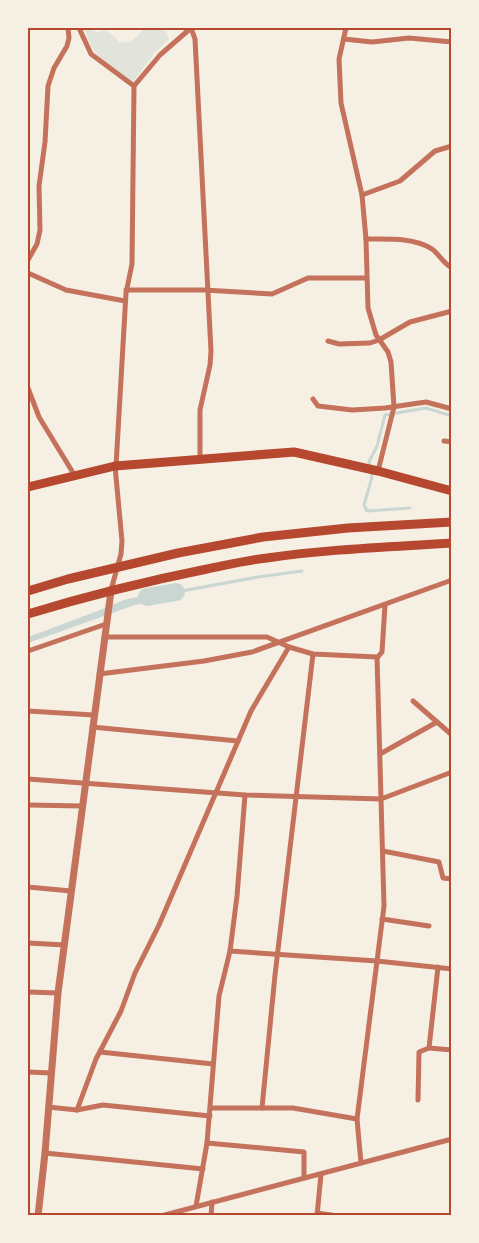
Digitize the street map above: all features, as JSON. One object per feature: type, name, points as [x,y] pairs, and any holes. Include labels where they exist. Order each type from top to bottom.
[{"type":"main road","points":[[28,487],[116,466],[294,452],[378,471],[452,491]]},
{"type":"main road","points":[[28,591],[117,567],[263,537],[348,528],[452,522]]},
{"type":"main road","points":[[28,614],[76,599],[110,593],[182,574],[266,558],[350,549],[452,543]]},
{"type":"street","points":[[28,260],[37,244],[40,230],[39,186],[45,142],[48,86],[54,68],[67,46],[69,38],[68,28]]},
{"type":"street","points":[[79,28],[91,54],[134,86]]},
{"type":"street","points":[[38,1216],[58,993],[84,783],[110,593],[122,541],[116,466],[125,301],[132,264],[134,86],[160,55],[191,28],[195,39],[211,351],[210,365],[200,410],[200,460]]},
{"type":"street","points":[[346,28],[339,59],[341,103],[362,195],[366,238],[368,308],[376,335],[388,352],[391,362],[394,406],[378,471]]},
{"type":"street","points":[[344,38],[372,42],[409,38],[452,42]]},
{"type":"street","points":[[362,195],[400,181],[436,151],[452,146]]},
{"type":"street","points":[[366,238],[403,240],[422,244],[433,250],[443,262],[452,268]]},
{"type":"street","points":[[28,273],[66,290],[125,301]]},
{"type":"street","points":[[126,290],[272,294],[308,278],[366,278]]},
{"type":"street","points":[[328,341],[339,344],[370,343],[380,340],[410,322],[452,311]]},
{"type":"street","points":[[28,388],[39,417],[75,477]]},
{"type":"street","points":[[313,399],[318,406],[343,410],[426,402],[452,409]]},
{"type":"street","points":[[444,441],[452,442]]},
{"type":"street","points":[[99,674],[204,661],[252,652],[452,580]]},
{"type":"street","points":[[361,1163],[357,1119],[384,906],[377,658],[382,652],[385,605]]},
{"type":"street","points":[[28,651],[106,621]]},
{"type":"street","points":[[104,636],[267,637],[289,647],[313,654],[377,658]]},
{"type":"street","points":[[78,1110],[100,1052],[121,1011],[135,973],[159,925],[251,711],[289,647]]},
{"type":"street","points":[[262,1108],[313,654]]},
{"type":"street","points":[[413,701],[452,735]]},
{"type":"street","points":[[28,711],[94,715]]},
{"type":"street","points":[[380,754],[437,722]]},
{"type":"street","points":[[92,727],[238,741]]},
{"type":"street","points":[[28,779],[245,795],[381,799],[452,772]]},
{"type":"street","points":[[196,1206],[211,1108],[219,996],[230,950],[237,896],[245,795]]},
{"type":"street","points":[[28,805],[82,806]]},
{"type":"street","points":[[382,851],[439,862],[443,878],[452,879]]},
{"type":"street","points":[[28,887],[71,891]]},
{"type":"street","points":[[382,919],[429,926]]},
{"type":"street","points":[[28,943],[65,945]]},
{"type":"street","points":[[230,950],[377,961],[452,969]]},
{"type":"street","points":[[429,1048],[438,967]]},
{"type":"street","points":[[28,992],[58,993]]},
{"type":"street","points":[[418,1100],[419,1052],[429,1048],[452,1050]]},
{"type":"street","points":[[100,1052],[213,1064]]},
{"type":"street","points":[[28,1072],[51,1073]]},
{"type":"street","points":[[48,1108],[78,1110],[103,1105],[210,1116]]},
{"type":"street","points":[[211,1108],[293,1108],[357,1119]]},
{"type":"street","points":[[161,1216],[452,1139]]},
{"type":"street","points":[[207,1143],[304,1152],[304,1178]]},
{"type":"street","points":[[45,1153],[202,1169]]},
{"type":"street","points":[[321,1174],[317,1214],[338,1216]]},
{"type":"street","points":[[211,1216],[212,1202]]},
{"type":"shaded area","points":[[85,28],[94,28],[94,31],[98,32],[104,30],[123,43],[133,39],[144,28],[155,28],[165,31],[169,39],[154,54],[133,82],[103,60],[92,46]]},
{"type":"shaded area","points":[[169,590],[174,596],[135,605],[28,643],[28,637],[124,600]]},
{"type":"waterway","points":[[410,508],[367,511],[364,505],[372,477],[369,462],[377,446],[385,415],[426,408],[452,416]]},
{"type":"waterway","points":[[176,592],[302,571]]},
{"type":"waterway","points":[[147,597],[176,592]]},
{"type":"railway","points":[[444,28],[452,28]]}]
